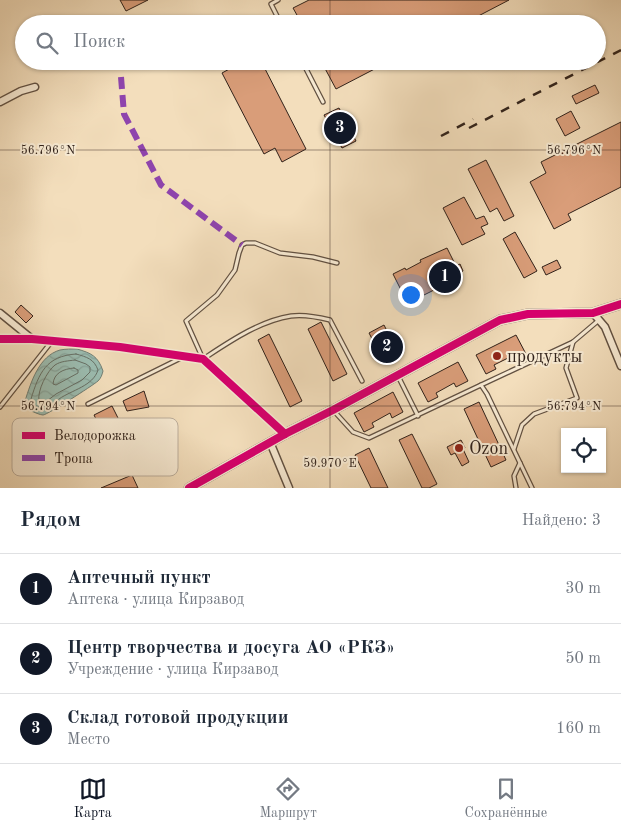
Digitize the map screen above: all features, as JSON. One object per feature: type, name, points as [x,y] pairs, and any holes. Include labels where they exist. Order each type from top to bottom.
[{"type":"street","points":[[0,102],[21,91],[35,87]]},
{"type":"street","points":[[188,488],[270,442],[506,318],[528,314],[596,317],[621,304]]},
{"type":"street","points":[[0,313],[32,339]]},
{"type":"street","points":[[596,317],[605,327],[621,366]]},
{"type":"street","points":[[0,339],[32,339],[120,347],[203,359],[285,434]]},
{"type":"street","points":[[270,442],[289,488]]},
{"type":"lane","points":[[276,15],[271,4],[278,0]]},
{"type":"lane","points":[[307,70],[323,102]]},
{"type":"lane","points":[[337,263],[313,257],[280,253],[255,243],[246,243],[242,245],[235,270],[217,295],[186,321],[203,359],[235,338],[269,322],[291,316],[315,316],[330,320],[362,382]]},
{"type":"lane","points":[[333,410],[353,432],[369,438],[573,342],[596,317]]},
{"type":"lane","points":[[0,407],[52,341]]},
{"type":"lane","points":[[514,449],[522,425],[534,414],[577,398],[566,368],[573,342]]},
{"type":"lane","points":[[88,404],[184,356]]},
{"type":"lane","points":[[398,375],[418,416]]},
{"type":"lane","points":[[481,386],[487,394],[532,488]]},
{"type":"lane","points":[[516,488],[514,476],[520,462]]},
{"type":"water","points":[[77,349],[90,354],[96,359],[103,371],[100,379],[46,414],[42,415],[31,411],[25,401],[33,378],[41,364],[53,353],[60,350]]},
{"type":"building","points":[[120,0],[148,0],[126,11]]},
{"type":"building","points":[[309,0],[509,0],[480,15],[297,15],[293,8]]},
{"type":"building","points":[[228,70],[266,70],[306,149],[282,162],[275,148],[264,154],[222,73]]},
{"type":"building","points":[[326,70],[373,70],[336,89]]},
{"type":"building","points":[[595,85],[599,93],[576,104],[572,96]]},
{"type":"building","points":[[339,108],[356,141],[342,148],[324,115]]},
{"type":"building","points":[[571,111],[580,128],[565,136],[556,119]]},
{"type":"building","points":[[621,122],[621,187],[568,214],[571,220],[554,229],[530,182],[546,173],[541,162]]},
{"type":"building","points":[[486,160],[514,216],[504,221],[497,208],[490,212],[468,169]]},
{"type":"building","points":[[464,197],[476,219],[484,216],[488,224],[481,227],[485,234],[462,245],[443,208]]},
{"type":"building","points":[[515,232],[537,271],[524,278],[503,239]]},
{"type":"building","points":[[447,248],[456,266],[460,264],[463,271],[432,286],[434,290],[420,297],[419,295],[412,298],[410,293],[404,296],[393,274],[405,268],[406,270],[421,262],[420,260]]},
{"type":"building","points":[[557,260],[561,268],[546,275],[542,267]]},
{"type":"building","points":[[21,305],[33,316],[26,323],[15,312]]},
{"type":"building","points":[[321,322],[347,374],[333,381],[308,329]]},
{"type":"building","points":[[384,325],[393,343],[395,342],[400,351],[396,353],[397,356],[384,362],[369,333]]},
{"type":"building","points":[[269,334],[302,401],[290,407],[258,340]]},
{"type":"building","points":[[516,335],[526,354],[514,360],[512,356],[494,365],[496,369],[486,374],[476,355]]},
{"type":"building","points":[[458,362],[468,381],[456,387],[454,383],[436,393],[438,397],[428,402],[418,383]]},
{"type":"building","points":[[144,391],[149,407],[127,411],[123,401]]},
{"type":"building","points":[[393,392],[403,412],[392,418],[390,413],[372,423],[374,427],[364,432],[354,413]]},
{"type":"building","points":[[479,402],[506,460],[491,467],[464,409]]},
{"type":"building","points":[[112,406],[118,418],[96,418],[94,415]]},
{"type":"building","points":[[412,434],[437,484],[429,488],[422,488],[399,440]]},
{"type":"building","points":[[461,440],[469,462],[462,466],[455,453],[451,455],[447,447]]},
{"type":"building","points":[[369,448],[388,488],[371,488],[355,455]]},
{"type":"building","points":[[132,476],[138,488],[101,488]]},
{"type":"railway","points":[[606,58],[621,50]]},
{"type":"railway","points":[[469,128],[582,70]]},
{"type":"railway","points":[[441,136],[473,119]]},
{"type":"marked path","points":[[121,77],[124,114],[161,185],[242,245]]},
{"type":"cycle path","points":[[189,488],[285,434],[500,320],[528,314],[593,313],[621,304]]},
{"type":"cycle path","points":[[0,339],[32,339],[120,347],[203,359],[285,434]]},
{"type":"place","name":"Склад готовой продукции","points":[[340,128]]},
{"type":"place","name":"Аптечный пункт","points":[[445,277]]},
{"type":"place","name":"Центр творчества и досуга АО «РКЗ»","points":[[387,347]]},
{"type":"place","name":"продукты","points":[[497,356]]},
{"type":"place","name":"Ozon","points":[[459,448]]}]
